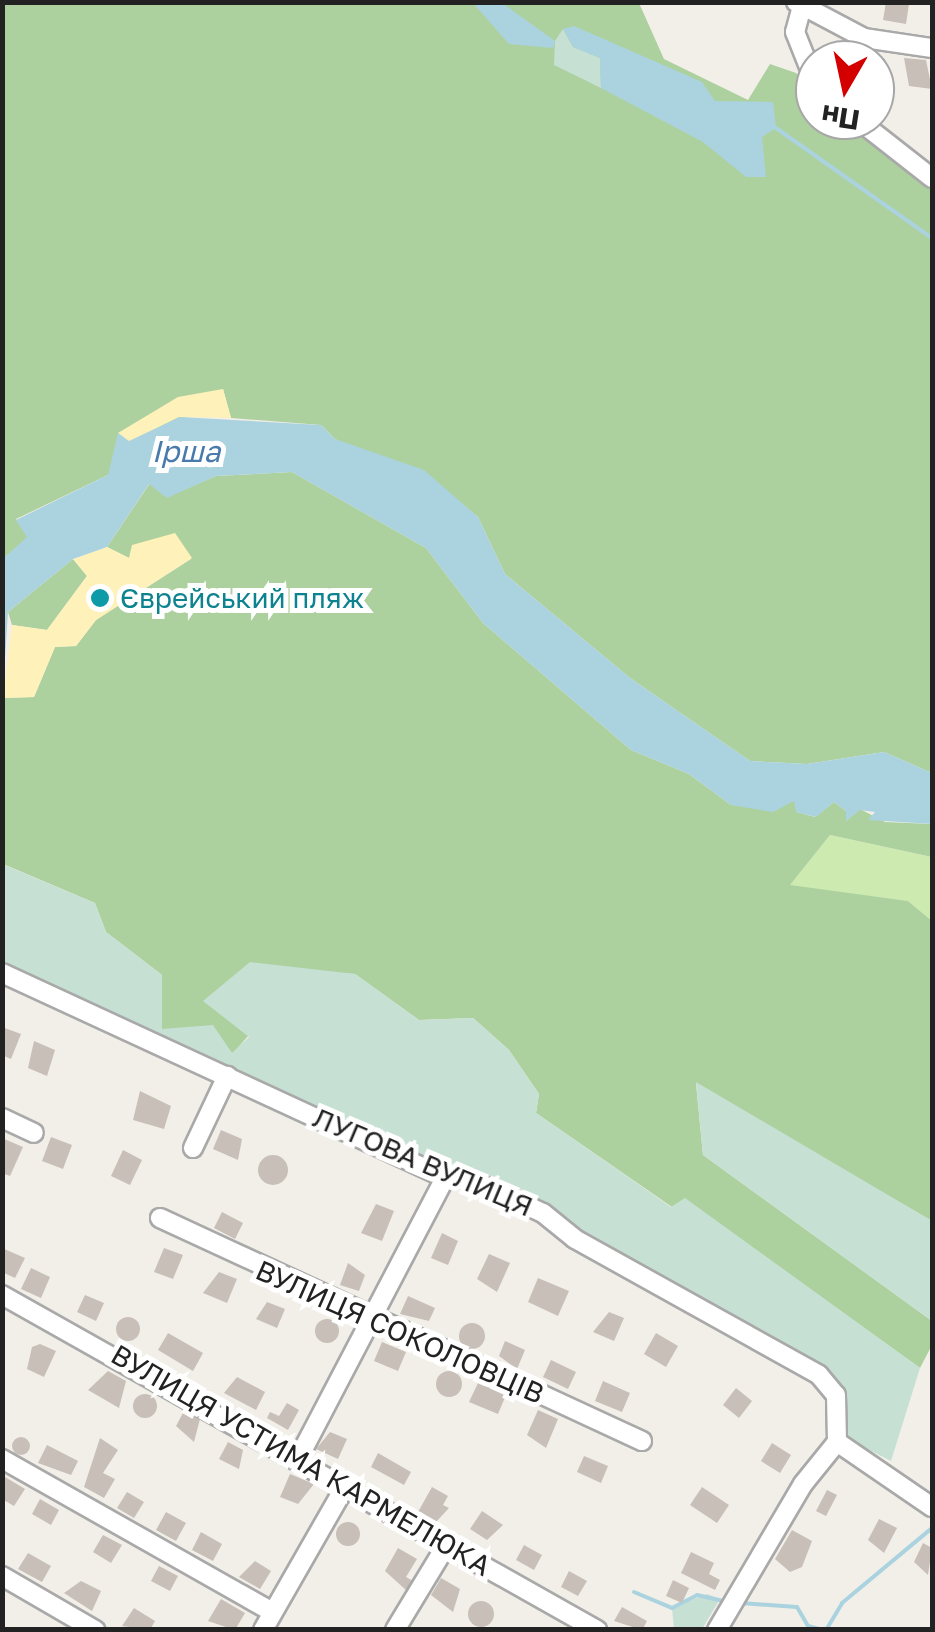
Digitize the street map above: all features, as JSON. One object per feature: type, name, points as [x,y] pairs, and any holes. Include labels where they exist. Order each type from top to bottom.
[{"type":"street","points":[[798,40],[795,32],[799,4],[864,38],[932,48]]},
{"type":"street","points":[[884,140],[932,178]]},
{"type":"street","name":"ЛУГОВА ВУЛИЦЯ","points":[[2,973],[445,1178],[469,1179],[542,1213],[575,1239],[810,1369],[836,1396],[837,1442]]},
{"type":"street","points":[[193,1148],[226,1076]]},
{"type":"street","points":[[2,1118],[34,1133]]},
{"type":"street","points":[[298,1459],[445,1178]]},
{"type":"street","name":"ВУЛИЦЯ СОКОЛОВЦІВ","points":[[160,1218],[370,1319],[642,1441]]},
{"type":"street","name":"ВУЛИЦЯ УСТИМА КАРМЕЛЮКА","points":[[2,1296],[597,1630]]},
{"type":"street","points":[[718,1630],[803,1484],[837,1442],[932,1507]]},
{"type":"street","points":[[2,1459],[272,1612]]},
{"type":"street","points":[[262,1630],[345,1488]]},
{"type":"street","points":[[395,1630],[447,1544]]},
{"type":"street","points":[[2,1576],[95,1630]]},
{"type":"green space","points":[[3,3],[639,3],[664,59],[748,100],[770,64],[795,73],[795,140],[877,140],[932,183],[932,773],[884,752],[807,764],[750,761],[630,678],[505,574],[478,517],[457,500],[335,439],[321,425],[231,418],[223,389],[108,475],[16,519],[28,537],[3,559]]},
{"type":"green space","points":[[563,29],[573,47],[600,58],[601,88],[554,65],[555,41]]},
{"type":"green space","points":[[292,472],[426,548],[483,623],[631,750],[689,774],[731,805],[795,801],[797,812],[815,817],[834,802],[846,811],[846,821],[860,809],[885,822],[932,824],[932,857],[830,835],[790,885],[908,901],[932,921],[932,1221],[696,1084],[703,1155],[932,1321],[932,1345],[920,1368],[685,1199],[672,1207],[536,1113],[539,1094],[509,1050],[473,1018],[419,1020],[355,974],[306,971],[233,1053],[162,1029],[162,975],[106,932],[95,903],[3,864],[2,698],[34,697],[55,647],[76,646],[96,620],[191,559],[129,558],[107,547],[150,483],[167,497],[216,476]]},
{"type":"green space","points":[[73,559],[87,576],[47,630],[12,625],[8,612]]},
{"type":"green space","points":[[830,835],[932,857],[932,921],[908,901],[789,886]]},
{"type":"green space","points":[[2,864],[95,903],[106,932],[162,975],[162,1029],[213,1025],[232,1053],[249,1037],[203,1001],[250,962],[355,974],[419,1020],[473,1018],[509,1050],[539,1094],[536,1113],[671,1207],[685,1198],[920,1368],[891,1461],[848,1439],[838,1385],[654,1271],[619,1260],[482,1177],[459,1169],[433,1172],[3,966]]},
{"type":"green space","points":[[696,1082],[932,1221],[932,1321],[703,1155]]},
{"type":"green space","points":[[707,1594],[720,1599],[702,1629],[674,1629],[672,1608]]},
{"type":"sand","points":[[223,389],[231,418],[179,417],[129,442],[118,433],[178,397]]},
{"type":"sand","name":"Єврейський пляж","points":[[175,533],[192,558],[96,620],[76,646],[55,647],[34,697],[3,698],[12,625],[47,630],[87,576],[73,559],[107,547],[129,558],[132,545]]},
{"type":"water","points":[[473,3],[502,3],[555,41],[553,48],[509,44]]},
{"type":"water","points":[[574,26],[702,82],[715,101],[773,102],[776,128],[762,137],[766,177],[746,177],[703,142],[601,88],[600,58],[573,47],[563,29]]},
{"type":"water","name":"Ірша","points":[[180,417],[321,425],[335,439],[424,470],[478,517],[505,574],[630,678],[750,761],[807,764],[884,752],[932,773],[932,824],[868,820],[875,812],[860,810],[846,821],[846,811],[834,802],[816,817],[796,812],[794,801],[773,812],[731,805],[689,774],[631,750],[483,623],[426,548],[292,472],[216,476],[167,498],[149,484],[107,547],[73,559],[8,612],[3,689],[3,559],[27,537],[16,520],[108,475],[118,433],[129,441]]},
{"type":"building","points":[[886,2],[909,4],[906,24],[883,20]]},
{"type":"building","points":[[904,58],[926,60],[932,89],[909,86]]},
{"type":"building","points":[[2,1027],[21,1034],[11,1059],[2,1055]]},
{"type":"building","points":[[34,1041],[55,1050],[47,1076],[28,1068]]},
{"type":"building","points":[[140,1091],[171,1106],[164,1129],[133,1120]]},
{"type":"building","points":[[221,1130],[242,1139],[238,1160],[213,1149]]},
{"type":"building","points":[[51,1137],[72,1145],[63,1169],[42,1161]]},
{"type":"building","points":[[2,1138],[23,1147],[10,1176],[2,1173]]},
{"type":"building","points":[[123,1150],[142,1160],[130,1185],[111,1176]]},
{"type":"building","points":[[273,1155],[287,1164],[288,1170],[279,1184],[273,1185],[259,1176],[258,1170],[267,1156]]},
{"type":"building","points":[[376,1204],[394,1211],[382,1241],[361,1233]]},
{"type":"building","points":[[222,1212],[243,1223],[235,1239],[214,1228]]},
{"type":"building","points":[[442,1233],[458,1241],[448,1265],[431,1258]]},
{"type":"building","points":[[2,1248],[25,1258],[15,1278],[2,1272]]},
{"type":"building","points":[[164,1248],[183,1255],[173,1279],[154,1272]]},
{"type":"building","points":[[489,1254],[510,1263],[497,1292],[477,1279]]},
{"type":"building","points":[[348,1263],[365,1275],[359,1291],[340,1285]]},
{"type":"building","points":[[31,1268],[50,1277],[41,1298],[21,1289]]},
{"type":"building","points":[[219,1272],[237,1279],[227,1303],[203,1293]]},
{"type":"building","points":[[538,1278],[569,1291],[558,1316],[528,1302]]},
{"type":"building","points":[[85,1295],[104,1303],[96,1321],[77,1312]]},
{"type":"building","points":[[408,1296],[435,1308],[429,1321],[400,1314]]},
{"type":"building","points":[[267,1302],[285,1309],[277,1328],[256,1319]]},
{"type":"building","points":[[609,1312],[624,1318],[614,1341],[593,1332]]},
{"type":"building","points":[[128,1317],[137,1320],[137,1338],[128,1341],[119,1338],[116,1329],[119,1320]]},
{"type":"building","points":[[322,1319],[332,1319],[339,1331],[332,1343],[322,1343],[315,1336],[315,1326]]},
{"type":"building","points":[[472,1323],[481,1327],[485,1336],[481,1345],[472,1349],[463,1345],[459,1336],[463,1327]]},
{"type":"building","points":[[168,1333],[203,1353],[193,1371],[158,1350]]},
{"type":"building","points":[[656,1333],[678,1346],[666,1367],[644,1354]]},
{"type":"building","points":[[505,1341],[525,1350],[517,1369],[499,1356]]},
{"type":"building","points":[[382,1342],[406,1352],[398,1371],[374,1361]]},
{"type":"building","points":[[40,1344],[56,1351],[44,1377],[27,1369],[32,1347]]},
{"type":"building","points":[[551,1360],[576,1372],[568,1389],[543,1377]]},
{"type":"building","points":[[108,1371],[126,1381],[119,1408],[88,1390]]},
{"type":"building","points":[[449,1371],[458,1375],[462,1384],[458,1393],[449,1397],[440,1393],[436,1384],[440,1375]]},
{"type":"building","points":[[237,1377],[265,1392],[256,1410],[224,1393]]},
{"type":"building","points":[[603,1381],[630,1393],[622,1412],[595,1401]]},
{"type":"building","points":[[478,1383],[506,1395],[498,1414],[469,1402]]},
{"type":"building","points":[[736,1388],[752,1401],[739,1418],[723,1405]]},
{"type":"building","points":[[145,1394],[154,1397],[154,1415],[145,1418],[136,1415],[133,1406],[136,1397]]},
{"type":"building","points":[[287,1403],[299,1410],[288,1430],[267,1418],[270,1412],[279,1416]]},
{"type":"building","points":[[538,1410],[558,1419],[546,1448],[527,1435]]},
{"type":"building","points":[[184,1411],[200,1419],[194,1442],[176,1426]]},
{"type":"building","points":[[330,1432],[347,1439],[338,1459],[316,1449]]},
{"type":"building","points":[[21,1437],[30,1446],[21,1455],[12,1446]]},
{"type":"building","points":[[100,1438],[118,1450],[103,1473],[115,1479],[104,1498],[84,1487]]},
{"type":"building","points":[[228,1442],[243,1450],[239,1469],[219,1459]]},
{"type":"building","points":[[772,1443],[791,1455],[780,1473],[761,1461]]},
{"type":"building","points":[[47,1445],[78,1461],[71,1475],[38,1463]]},
{"type":"building","points":[[378,1453],[411,1472],[404,1485],[371,1467]]},
{"type":"building","points":[[584,1456],[608,1466],[601,1483],[577,1472]]},
{"type":"building","points":[[290,1474],[314,1484],[298,1504],[280,1497]]},
{"type":"building","points":[[5,1477],[25,1489],[14,1506],[2,1499]]},
{"type":"building","points":[[432,1487],[448,1496],[443,1505],[449,1508],[436,1522],[418,1512]]},
{"type":"building","points":[[702,1487],[729,1505],[717,1523],[690,1505]]},
{"type":"building","points":[[827,1490],[837,1495],[826,1516],[816,1511]]},
{"type":"building","points":[[127,1492],[144,1502],[134,1518],[117,1508]]},
{"type":"building","points":[[40,1499],[59,1510],[51,1525],[32,1514]]},
{"type":"building","points":[[482,1511],[503,1525],[487,1540],[470,1529]]},
{"type":"building","points":[[166,1512],[186,1523],[176,1541],[156,1530]]},
{"type":"building","points":[[879,1519],[897,1528],[884,1553],[868,1540]]},
{"type":"building","points":[[348,1522],[357,1525],[357,1543],[348,1546],[339,1543],[336,1534],[339,1525]]},
{"type":"building","points":[[792,1530],[812,1541],[802,1567],[790,1572],[775,1559]]},
{"type":"building","points":[[201,1532],[222,1544],[213,1561],[192,1550]]},
{"type":"building","points":[[103,1535],[122,1545],[111,1563],[93,1552]]},
{"type":"building","points":[[923,1543],[932,1548],[928,1575],[914,1562]]},
{"type":"building","points":[[524,1545],[542,1555],[534,1570],[516,1560]]},
{"type":"building","points":[[398,1548],[417,1559],[406,1577],[413,1581],[407,1591],[385,1571]]},
{"type":"building","points":[[691,1552],[714,1563],[709,1574],[720,1580],[715,1590],[681,1573]]},
{"type":"building","points":[[28,1553],[51,1566],[42,1582],[18,1569]]},
{"type":"building","points":[[255,1561],[271,1571],[260,1589],[239,1577]]},
{"type":"building","points":[[159,1566],[178,1576],[170,1591],[151,1581]]},
{"type":"building","points":[[569,1571],[587,1581],[578,1596],[561,1587]]},
{"type":"building","points":[[441,1578],[460,1589],[453,1612],[431,1595]]},
{"type":"building","points":[[673,1580],[689,1588],[682,1603],[666,1596]]},
{"type":"building","points":[[81,1581],[101,1591],[92,1611],[64,1593]]},
{"type":"building","points":[[221,1599],[245,1613],[235,1630],[208,1621]]},
{"type":"building","points":[[481,1601],[490,1605],[494,1614],[490,1623],[481,1627],[472,1623],[468,1614],[472,1605]]},
{"type":"building","points":[[622,1607],[647,1621],[642,1630],[614,1621]]},
{"type":"building","points":[[134,1608],[155,1621],[150,1630],[122,1626]]},
{"type":"waterway","points":[[776,128],[932,238]]},
{"type":"waterway","points":[[826,1630],[842,1603],[932,1528]]},
{"type":"waterway","points":[[634,1592],[672,1608],[697,1595],[724,1601]]},
{"type":"waterway","points":[[741,1603],[797,1607],[808,1626],[823,1630]]},
{"type":"place","name":"Єврейський пляж","points":[[100,598]]}]
